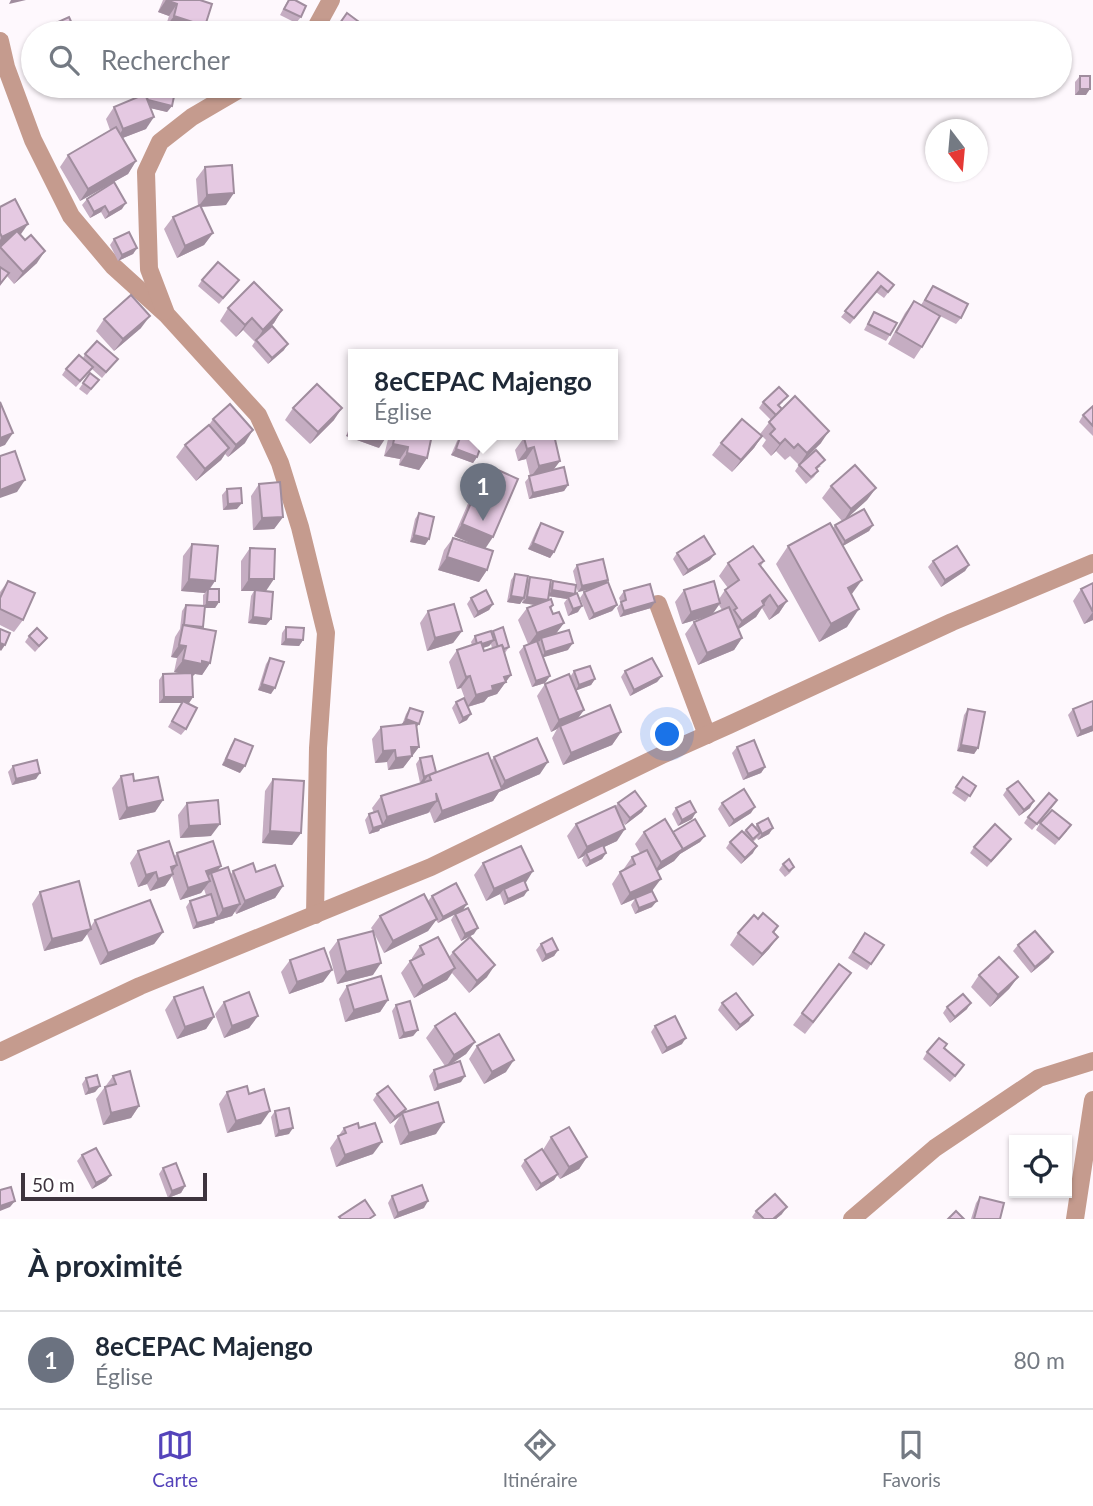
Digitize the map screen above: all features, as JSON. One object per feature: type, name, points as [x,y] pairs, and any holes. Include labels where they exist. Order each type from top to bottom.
[{"type":"street","points":[[320,21],[331,0]]},
{"type":"street","points":[[0,41],[6,67],[33,140],[71,216],[113,266],[166,314],[258,415],[280,463],[300,527],[326,633],[318,748],[315,915]]},
{"type":"street","points":[[166,314],[149,268],[146,172],[160,142],[192,117],[224,98]]},
{"type":"street","points":[[0,1052],[140,986],[431,867],[651,760],[952,622],[1093,563]]},
{"type":"street","points":[[658,604],[707,735]]},
{"type":"street","points":[[852,1219],[935,1148],[1039,1078],[1093,1061]]},
{"type":"street","points":[[1076,1219],[1093,1100]]},
{"type":"building","points":[[166,0],[200,0],[212,4],[207,21],[190,21],[174,16],[177,4]]},
{"type":"building","points":[[289,0],[306,6],[301,17],[284,9]]},
{"type":"building","points":[[347,13],[358,21],[341,21]]},
{"type":"building","points":[[1080,76],[1090,76],[1090,89],[1080,89]]},
{"type":"building","points":[[135,98],[147,98],[154,117],[123,129],[114,107]]},
{"type":"building","points":[[147,98],[174,98],[172,106]]},
{"type":"building","points":[[116,127],[136,161],[88,189],[68,155]]},
{"type":"building","points":[[232,165],[234,193],[207,195],[205,167]]},
{"type":"building","points":[[114,182],[126,203],[109,213],[105,206],[94,212],[87,199]]},
{"type":"building","points":[[15,199],[28,224],[2,237],[0,207]]},
{"type":"building","points":[[200,205],[213,233],[185,246],[173,217]]},
{"type":"building","points":[[17,231],[25,240],[31,235],[45,251],[23,272],[0,247]]},
{"type":"building","points":[[129,232],[137,248],[122,255],[114,239]]},
{"type":"building","points":[[218,262],[239,280],[223,298],[202,280]]},
{"type":"building","points":[[0,267],[9,273],[0,284]]},
{"type":"building","points":[[878,272],[894,285],[888,292],[881,286],[854,318],[845,311]]},
{"type":"building","points":[[254,282],[282,310],[263,330],[252,318],[245,325],[228,308]]},
{"type":"building","points":[[933,286],[968,304],[961,318],[925,300]]},
{"type":"building","points":[[131,295],[150,316],[123,339],[104,319]]},
{"type":"building","points":[[914,301],[940,316],[922,347],[896,332]]},
{"type":"building","points":[[874,312],[897,323],[890,335],[868,324]]},
{"type":"building","points":[[272,326],[288,344],[272,358],[256,340]]},
{"type":"building","points":[[97,341],[118,359],[106,372],[85,354]]},
{"type":"building","points":[[79,355],[93,367],[80,381],[66,369]]},
{"type":"building","points":[[90,373],[99,380],[91,389],[83,383]]},
{"type":"building","points":[[317,384],[342,408],[318,432],[293,408]]},
{"type":"building","points":[[779,387],[788,396],[778,405],[782,409],[776,415],[763,402]]},
{"type":"building","points":[[795,396],[829,431],[807,453],[798,444],[794,448],[785,439],[780,444],[770,434],[775,429],[769,422]]},
{"type":"building","points":[[0,402],[13,433],[0,438]]},
{"type":"building","points":[[230,404],[253,430],[236,445],[213,419]]},
{"type":"building","points":[[1093,406],[1093,426],[1083,415]]},
{"type":"building","points":[[742,419],[762,436],[741,460],[721,443]]},
{"type":"building","points":[[209,425],[229,448],[205,469],[185,445]]},
{"type":"building","points":[[394,440],[431,440],[427,458],[407,453],[408,447],[393,444]]},
{"type":"building","points":[[459,440],[482,443],[477,457],[456,449]]},
{"type":"building","points":[[525,440],[555,440],[560,461],[539,466],[534,447],[527,449]]},
{"type":"building","points":[[816,450],[825,460],[811,477],[799,465]]},
{"type":"building","points":[[15,451],[25,480],[0,490],[0,456]]},
{"type":"building","points":[[487,465],[518,479],[493,537],[462,524]]},
{"type":"building","points":[[855,465],[876,488],[851,509],[831,486]]},
{"type":"building","points":[[564,467],[568,485],[533,493],[529,476]]},
{"type":"building","points":[[280,482],[283,517],[262,518],[259,484]]},
{"type":"building","points":[[241,488],[242,503],[228,504],[227,489]]},
{"type":"building","points":[[864,509],[873,525],[845,541],[835,525]]},
{"type":"building","points":[[419,513],[434,517],[429,539],[414,535]]},
{"type":"building","points":[[541,523],[563,532],[554,552],[533,543]]},
{"type":"building","points":[[830,523],[862,580],[848,588],[859,609],[831,624],[788,546]]},
{"type":"building","points":[[704,536],[715,554],[688,570],[677,553]]},
{"type":"building","points":[[453,538],[493,551],[487,570],[447,557]]},
{"type":"building","points":[[192,544],[218,546],[215,581],[189,579]]},
{"type":"building","points":[[753,546],[764,561],[759,564],[787,601],[778,607],[770,595],[762,601],[764,605],[742,621],[725,590],[739,580],[728,563]]},
{"type":"building","points":[[957,546],[969,565],[945,580],[933,561]]},
{"type":"building","points":[[250,548],[275,549],[274,579],[249,579]]},
{"type":"building","points":[[603,559],[608,580],[582,586],[577,565]]},
{"type":"building","points":[[515,574],[528,576],[524,598],[511,596]]},
{"type":"building","points":[[530,577],[551,580],[548,600],[527,597]]},
{"type":"building","points":[[8,581],[35,593],[23,620],[0,609],[0,598]]},
{"type":"building","points":[[553,581],[576,585],[575,594],[552,590]]},
{"type":"building","points":[[714,581],[720,603],[691,612],[684,590]]},
{"type":"building","points":[[608,582],[617,605],[594,614],[584,592]]},
{"type":"building","points":[[1093,583],[1093,612],[1081,589]]},
{"type":"building","points":[[650,584],[655,602],[624,611],[621,602],[626,600],[624,591]]},
{"type":"building","points":[[208,589],[219,589],[219,602],[207,602]]},
{"type":"building","points":[[255,590],[273,592],[271,619],[253,617]]},
{"type":"building","points":[[486,590],[493,604],[478,612],[471,598]]},
{"type":"building","points":[[577,593],[582,606],[573,609],[568,597]]},
{"type":"building","points":[[551,599],[553,614],[559,612],[564,623],[537,633],[527,608]]},
{"type":"building","points":[[454,604],[462,631],[435,638],[428,611]]},
{"type":"building","points":[[186,605],[205,606],[203,627],[184,625]]},
{"type":"building","points":[[729,607],[742,638],[707,653],[694,622]]},
{"type":"building","points":[[183,625],[216,631],[210,663],[183,660],[186,646],[179,645]]},
{"type":"building","points":[[286,627],[304,628],[303,640],[286,639]]},
{"type":"building","points":[[503,627],[509,647],[504,649],[502,645],[498,647],[493,631]]},
{"type":"building","points":[[37,628],[47,638],[39,646],[29,636]]},
{"type":"building","points":[[0,629],[10,633],[5,645],[0,643]]},
{"type":"building","points":[[569,630],[573,643],[545,652],[541,638]]},
{"type":"building","points":[[491,631],[494,640],[477,644],[475,636]]},
{"type":"building","points":[[537,641],[550,676],[536,681],[524,646]]},
{"type":"building","points":[[481,642],[484,651],[502,645],[511,675],[504,677],[506,682],[492,686],[493,690],[476,695],[470,676],[466,677],[457,650]]},
{"type":"building","points":[[270,658],[284,662],[275,688],[262,684]]},
{"type":"building","points":[[652,658],[662,676],[634,690],[625,671]]},
{"type":"building","points":[[590,666],[595,679],[579,685],[574,671]]},
{"type":"building","points":[[192,673],[193,697],[164,697],[163,674]]},
{"type":"building","points":[[569,674],[584,710],[559,720],[545,684]]},
{"type":"building","points":[[464,698],[471,714],[463,718],[456,702]]},
{"type":"building","points":[[183,701],[197,708],[186,729],[172,721]]},
{"type":"building","points":[[1093,701],[1093,726],[1081,731],[1073,709]]},
{"type":"building","points":[[610,705],[621,732],[571,753],[560,726]]},
{"type":"building","points":[[410,708],[423,712],[419,724],[406,719]]},
{"type":"building","points":[[968,709],[985,712],[978,748],[961,745]]},
{"type":"building","points":[[416,723],[419,747],[411,747],[412,756],[396,758],[395,750],[383,751],[381,727]]},
{"type":"building","points":[[537,738],[548,762],[505,781],[494,757]]},
{"type":"building","points":[[235,739],[253,746],[245,766],[226,759]]},
{"type":"building","points":[[754,740],[765,767],[748,774],[737,747]]},
{"type":"building","points":[[488,753],[502,789],[442,811],[436,793],[437,801],[387,817],[381,796],[431,780],[429,775]]},
{"type":"building","points":[[432,756],[436,772],[424,777],[420,758]]},
{"type":"building","points":[[37,760],[40,773],[16,779],[13,766]]},
{"type":"building","points":[[133,774],[134,781],[158,777],[163,800],[127,808],[121,776]]},
{"type":"building","points":[[963,777],[976,786],[970,796],[956,787]]},
{"type":"building","points":[[273,779],[304,781],[301,833],[270,831]]},
{"type":"building","points":[[1018,781],[1034,801],[1024,810],[1007,789]]},
{"type":"building","points":[[744,789],[755,807],[734,820],[722,803]]},
{"type":"building","points":[[635,791],[646,806],[630,818],[618,803]]},
{"type":"building","points":[[1049,793],[1057,800],[1037,824],[1028,817]]},
{"type":"building","points":[[218,800],[220,824],[189,826],[187,803]]},
{"type":"building","points":[[690,801],[696,812],[682,820],[676,808]]},
{"type":"building","points":[[615,806],[625,829],[587,847],[576,824]]},
{"type":"building","points":[[1052,810],[1071,825],[1059,839],[1040,823]]},
{"type":"building","points":[[378,811],[383,825],[373,828],[369,814]]},
{"type":"building","points":[[768,818],[773,828],[762,834],[757,824]]},
{"type":"building","points":[[665,819],[683,849],[661,862],[644,832]]},
{"type":"building","points":[[695,819],[705,836],[683,849],[673,832]]},
{"type":"building","points":[[752,824],[760,833],[753,839],[746,830]]},
{"type":"building","points":[[995,824],[1011,839],[991,861],[974,847]]},
{"type":"building","points":[[742,831],[757,846],[745,858],[730,842]]},
{"type":"building","points":[[169,841],[177,865],[171,867],[173,874],[158,879],[156,872],[146,875],[138,851]]},
{"type":"building","points":[[213,841],[221,866],[206,871],[210,881],[188,888],[177,853]]},
{"type":"building","points":[[603,845],[606,853],[590,861],[586,853]]},
{"type":"building","points":[[521,846],[533,871],[494,889],[483,863]]},
{"type":"building","points":[[647,850],[661,879],[630,893],[620,872],[635,864],[632,857]]},
{"type":"building","points":[[789,859],[794,867],[789,871],[783,864]]},
{"type":"building","points":[[253,863],[256,872],[275,865],[283,886],[245,901],[233,871]]},
{"type":"building","points":[[228,867],[240,904],[223,909],[211,873]]},
{"type":"building","points":[[524,880],[528,890],[508,899],[504,889]]},
{"type":"building","points":[[79,881],[91,929],[52,939],[40,892]]},
{"type":"building","points":[[456,883],[467,904],[443,917],[432,896]]},
{"type":"building","points":[[652,891],[657,901],[639,908],[635,898]]},
{"type":"building","points":[[211,894],[218,917],[197,923],[190,901]]},
{"type":"building","points":[[424,894],[437,919],[393,941],[380,916]]},
{"type":"building","points":[[150,900],[163,932],[108,953],[95,920]]},
{"type":"building","points":[[468,908],[478,928],[465,934],[455,914]]},
{"type":"building","points":[[763,913],[778,926],[773,932],[778,937],[762,954],[738,933],[754,915],[758,919]]},
{"type":"building","points":[[373,931],[381,963],[346,972],[338,940]]},
{"type":"building","points":[[1035,931],[1053,952],[1035,967],[1018,945]]},
{"type":"building","points":[[865,933],[884,945],[871,964],[853,952]]},
{"type":"building","points":[[438,937],[455,968],[423,986],[410,961],[424,954],[420,946]]},
{"type":"building","points":[[470,937],[495,965],[477,981],[453,952]]},
{"type":"building","points":[[552,938],[558,950],[546,955],[541,944]]},
{"type":"building","points":[[324,948],[332,970],[297,982],[290,960]]},
{"type":"building","points":[[999,957],[1018,977],[998,995],[979,975]]},
{"type":"building","points":[[839,964],[851,973],[813,1022],[802,1013]]},
{"type":"building","points":[[381,976],[388,1000],[354,1010],[347,986]]},
{"type":"building","points":[[203,987],[214,1017],[185,1027],[174,997]]},
{"type":"building","points":[[249,992],[258,1016],[232,1026],[224,1002]]},
{"type":"building","points":[[736,993],[753,1015],[740,1025],[722,1003]]},
{"type":"building","points":[[963,994],[971,1003],[955,1017],[947,1007]]},
{"type":"building","points":[[410,1001],[418,1030],[404,1033],[396,1005]]},
{"type":"building","points":[[455,1013],[475,1042],[454,1055],[435,1026]]},
{"type":"building","points":[[675,1016],[686,1038],[667,1048],[655,1026]]},
{"type":"building","points":[[499,1034],[514,1060],[492,1072],[477,1046]]},
{"type":"building","points":[[939,1038],[947,1044],[944,1048],[964,1065],[955,1076],[927,1052]]},
{"type":"building","points":[[460,1061],[465,1076],[438,1085],[434,1070]]},
{"type":"building","points":[[130,1071],[139,1106],[111,1113],[105,1087],[116,1084],[113,1076]]},
{"type":"building","points":[[97,1075],[100,1086],[89,1089],[86,1078]]},
{"type":"building","points":[[247,1086],[249,1094],[264,1089],[270,1111],[236,1121],[227,1092]]},
{"type":"building","points":[[388,1086],[406,1109],[395,1117],[377,1094]]},
{"type":"building","points":[[438,1102],[444,1122],[409,1133],[402,1113]]},
{"type":"building","points":[[289,1108],[293,1128],[279,1131],[275,1111]]},
{"type":"building","points":[[358,1123],[359,1128],[375,1123],[382,1142],[345,1155],[338,1136],[346,1133],[344,1128]]},
{"type":"building","points":[[569,1127],[587,1157],[569,1167],[551,1137]]},
{"type":"building","points":[[96,1148],[111,1175],[96,1183],[82,1155]]},
{"type":"building","points":[[542,1149],[558,1174],[541,1184],[525,1160]]},
{"type":"building","points":[[176,1163],[185,1186],[172,1191],[163,1168]]},
{"type":"building","points":[[422,1185],[428,1201],[398,1213],[392,1196]]},
{"type":"building","points":[[11,1187],[15,1201],[0,1206],[0,1190]]},
{"type":"building","points":[[775,1194],[787,1207],[773,1219],[764,1219],[756,1211]]},
{"type":"building","points":[[980,1197],[1004,1203],[1000,1219],[974,1219]]},
{"type":"building","points":[[365,1200],[375,1215],[369,1219],[339,1217]]},
{"type":"building","points":[[956,1211],[964,1219],[948,1219]]},
{"type":"place","name":"8eCEPAC Majengo","points":[[483,521]]}]
